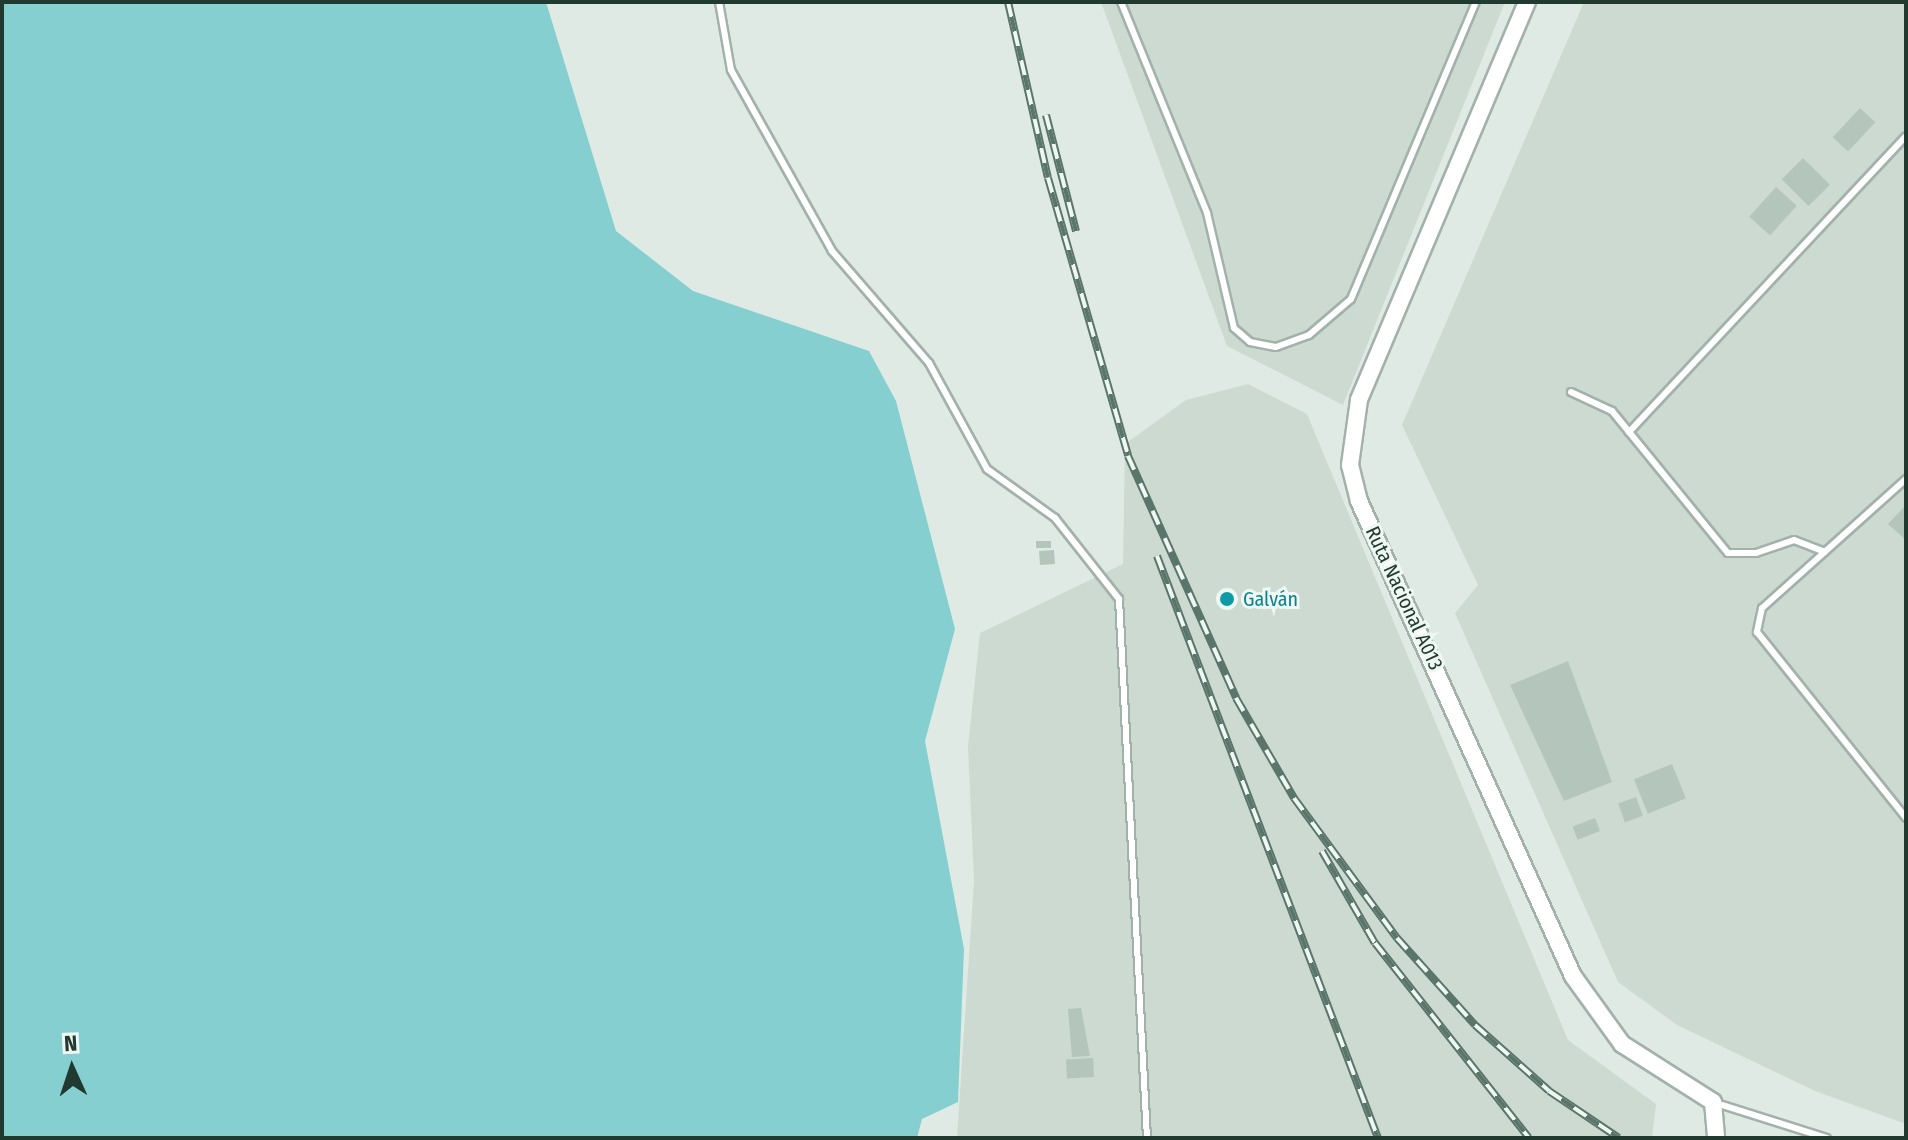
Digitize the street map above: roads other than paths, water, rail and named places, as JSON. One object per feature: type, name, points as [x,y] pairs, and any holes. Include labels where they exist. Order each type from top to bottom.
[{"type":"street","name":"Ruta Nacional A013","points":[[1527,2],[1359,400],[1350,465],[1359,501],[1594,1014],[1622,1044],[1713,1102]]},
{"type":"street","points":[[1713,1102],[1716,1138]]},
{"type":"lane","points":[[719,2],[731,70],[832,251],[929,363],[987,469],[1055,518],[1119,599],[1147,1138]]},
{"type":"lane","points":[[1121,2],[1207,213],[1234,328],[1250,342],[1276,347],[1309,335],[1351,299],[1476,2]]},
{"type":"lane","points":[[1629,432],[1906,136]]},
{"type":"lane","points":[[1897,146],[1906,147]]},
{"type":"lane","points":[[1571,392],[1612,411],[1728,553],[1756,553],[1794,540],[1825,552]]},
{"type":"lane","points":[[1906,479],[1762,608],[1757,632],[1906,818]]},
{"type":"lane","points":[[1713,1102],[1827,1138]]},
{"type":"water","points":[[2,2],[546,2],[616,231],[693,291],[869,351],[896,401],[955,629],[925,741],[964,949],[958,1102],[922,1119],[917,1138],[2,1138]]},
{"type":"railway","points":[[1008,2],[1048,178],[1128,456],[1236,698],[1294,798],[1397,938],[1475,1025],[1549,1091],[1619,1138]]},
{"type":"railway","points":[[1046,115],[1076,231]]},
{"type":"railway","points":[[1157,556],[1378,1138]]},
{"type":"railway","points":[[1322,851],[1375,943],[1529,1138]]},
{"type":"place","name":"Galván","points":[[1227,599]]}]
